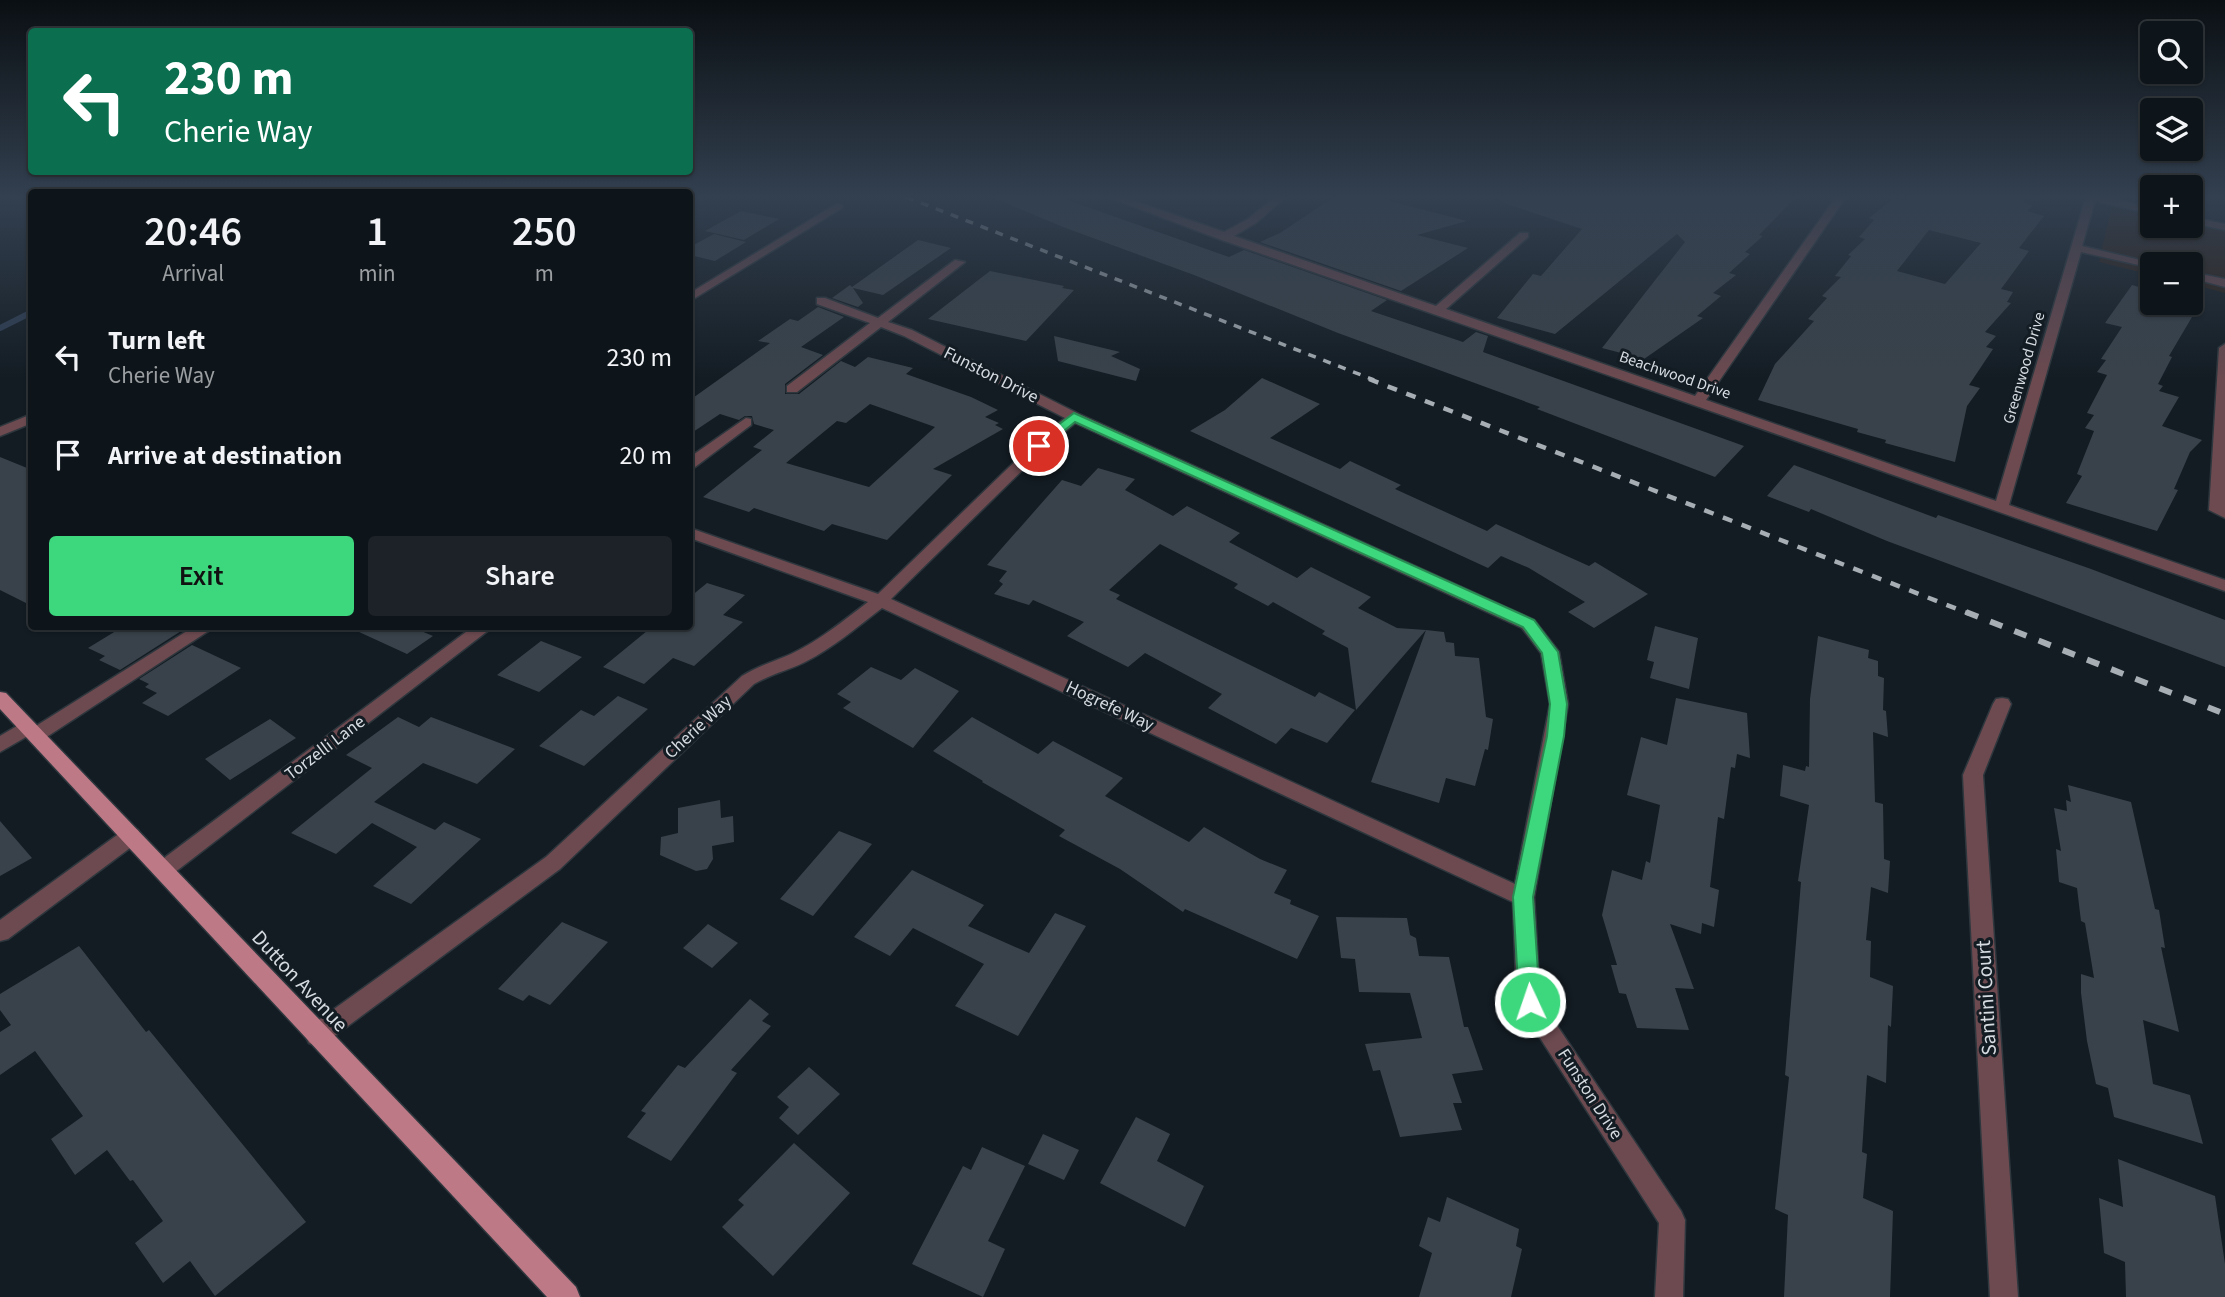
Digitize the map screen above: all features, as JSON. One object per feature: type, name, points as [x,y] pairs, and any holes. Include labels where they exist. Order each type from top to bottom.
[{"type":"main road","name":"Dutton Avenue","points":[[0,698],[566,1297]]},
{"type":"street","points":[[693,296],[755,258]]},
{"type":"street","name":"Beachwood Drive","points":[[1284,258],[2225,586]]},
{"type":"street","points":[[1437,311],[1498,258]]},
{"type":"street","points":[[1698,402],[1799,258]]},
{"type":"street","name":"Greenwood Drive","points":[[2001,508],[2075,258]]},
{"type":"street","points":[[2119,258],[2140,262]]},
{"type":"street","points":[[792,389],[959,262]]},
{"type":"street","points":[[2203,278],[2225,283]]},
{"type":"street","name":"Funston Drive","points":[[821,301],[908,333],[1074,417],[1528,624],[1550,652],[1559,704],[1523,897],[1530,1002],[1672,1220],[1669,1297]]},
{"type":"street","points":[[2225,348],[2217,510],[2225,513]]},
{"type":"street","name":"Cherie Way","points":[[317,1035],[553,863],[748,680],[769,667],[796,659],[828,642],[880,601],[1039,446],[1074,417]]},
{"type":"street","points":[[0,432],[28,420]]},
{"type":"street","points":[[693,462],[746,422]]},
{"type":"street","name":"Hogrefe Way","points":[[693,534],[880,601],[1523,897]]},
{"type":"street","points":[[0,745],[31,731],[201,630]]},
{"type":"street","name":"Torzelli Lane","points":[[163,870],[481,630]]},
{"type":"street","name":"Santini Court","points":[[2002,704],[1973,775],[2004,1297]]},
{"type":"street","points":[[0,932],[131,836]]},
{"type":"shaded area","points":[[2100,258],[2140,258],[2140,272],[2099,262]]},
{"type":"shaded area","points":[[2203,258],[2225,258],[2225,293],[2203,287]]},
{"type":"building","points":[[701,258],[721,258],[715,261]]},
{"type":"building","points":[[893,258],[937,258],[883,295],[853,288],[863,303],[858,307],[832,298],[850,285],[852,287]]},
{"type":"building","points":[[1146,258],[1266,258],[1387,300],[1371,311],[1463,342],[1476,332],[1488,336],[1483,352],[1744,446],[1715,477]]},
{"type":"building","points":[[1305,258],[1453,258],[1401,291]]},
{"type":"building","points":[[1557,258],[1648,258],[1555,334],[1497,318],[1533,274],[1541,276]]},
{"type":"building","points":[[1673,258],[1746,258],[1729,273],[1736,275],[1713,293],[1721,296],[1697,316],[1703,318],[1644,359],[1602,348]]},
{"type":"building","points":[[1850,258],[1908,258],[1897,271],[1945,284],[1968,258],[2024,258],[2001,289],[2013,292],[2007,302],[2011,303],[1985,332],[1996,336],[1986,347],[1993,349],[1969,385],[1980,388],[1967,406],[1955,462],[1885,443],[1886,440],[1857,432],[1858,429],[1758,400],[1775,364],[1814,321],[1808,319],[1827,298],[1822,296],[1841,277],[1835,276]]},
{"type":"building","points":[[990,271],[1074,290],[1026,341],[928,319]]},
{"type":"building","points":[[2132,285],[2139,287],[2140,315],[2193,315],[2169,356],[2172,357],[2158,384],[2163,386],[2159,391],[2179,397],[2162,426],[2202,440],[2190,452],[2174,489],[2178,490],[2157,531],[2066,503],[2082,476],[2077,474],[2094,431],[2085,428],[2094,415],[2087,413],[2107,375],[2097,372],[2106,360],[2101,359],[2122,327],[2105,323]]},
{"type":"building","points":[[818,307],[844,317],[801,347],[823,355],[785,384],[785,394],[799,394],[841,361],[855,367],[868,357],[913,368],[906,374],[971,397],[998,410],[985,417],[999,423],[995,425],[1003,429],[933,469],[952,475],[887,540],[832,524],[824,531],[754,508],[749,512],[703,497],[762,450],[753,447],[774,430],[754,424],[752,416],[739,420],[720,414],[693,432],[693,398],[770,343],[758,341],[790,319],[798,321]],"holes":[[[870,404],[935,427],[869,487],[786,463],[837,421],[846,423]]]},
{"type":"building","points":[[1054,336],[1120,352],[1111,356],[1140,369],[1136,381],[1058,361]]},
{"type":"building","points":[[1262,378],[1320,404],[1270,438],[1340,469],[1350,461],[1401,485],[1395,489],[1487,531],[1496,524],[1589,566],[1595,562],[1648,594],[1594,628],[1568,612],[1585,602],[1529,568],[1501,556],[1488,568],[1190,431],[1225,410]]},
{"type":"building","points":[[0,457],[28,468],[28,604],[0,590]]},
{"type":"building","points":[[1794,465],[1936,518],[1938,515],[2091,569],[2225,620],[2225,667],[1887,541],[1811,509],[1809,512],[1767,496]]},
{"type":"building","points":[[1098,468],[1135,479],[1125,490],[1173,516],[1187,506],[1240,533],[1229,542],[1297,578],[1311,567],[1371,597],[1358,608],[1397,628],[1426,630],[1356,710],[1348,648],[1322,634],[1325,631],[1273,602],[1268,606],[1234,588],[1238,584],[1160,544],[1109,590],[1120,595],[1116,599],[1315,697],[1319,692],[1355,710],[1327,743],[1291,728],[1276,744],[1208,708],[1222,694],[1145,653],[1128,667],[1067,636],[1084,622],[1033,600],[1029,605],[994,594],[1003,584],[999,581],[1007,571],[987,565],[1062,480],[1081,486]]},
{"type":"building","points":[[707,583],[745,595],[723,615],[743,622],[694,666],[673,658],[644,684],[603,667],[648,630],[693,630],[693,595]]},
{"type":"building","points":[[1655,626],[1698,638],[1689,689],[1650,678],[1654,662],[1647,660]]},
{"type":"building","points":[[117,630],[183,630],[120,670],[99,660],[105,656],[88,648]]},
{"type":"building","points":[[355,630],[419,630],[433,636],[407,654]]},
{"type":"building","points":[[1426,630],[1444,632],[1446,642],[1454,643],[1455,656],[1479,658],[1486,717],[1493,719],[1488,750],[1485,749],[1475,786],[1446,778],[1439,803],[1371,782]]},
{"type":"building","points":[[1818,636],[1869,650],[1868,658],[1878,661],[1878,676],[1884,678],[1883,710],[1886,711],[1888,737],[1873,732],[1875,802],[1883,804],[1884,859],[1890,861],[1888,893],[1871,887],[1866,940],[1871,941],[1870,977],[1893,986],[1891,1027],[1888,1025],[1886,1083],[1867,1075],[1862,1152],[1867,1154],[1863,1198],[1893,1211],[1890,1297],[1784,1297],[1788,1215],[1775,1209],[1789,1077],[1785,1075],[1801,882],[1798,881],[1809,805],[1780,796],[1783,765],[1805,771],[1806,766],[1809,767],[1810,699]]},
{"type":"building","points":[[541,641],[582,657],[539,692],[497,675]]},
{"type":"building","points":[[192,645],[241,668],[168,716],[142,703],[157,693],[145,687],[149,684],[139,679]]},
{"type":"building","points":[[871,667],[901,680],[915,668],[959,691],[913,748],[843,708],[851,702],[837,694]]},
{"type":"building","points":[[618,696],[648,709],[584,766],[539,746],[581,710],[594,716]]},
{"type":"building","points":[[1676,698],[1747,713],[1750,758],[1737,754],[1735,768],[1731,767],[1724,819],[1718,817],[1710,887],[1719,890],[1714,927],[1702,923],[1701,934],[1670,924],[1694,989],[1675,988],[1689,1030],[1637,1028],[1626,994],[1619,993],[1611,965],[1617,965],[1602,915],[1612,870],[1642,880],[1646,861],[1650,863],[1660,805],[1627,795],[1641,737],[1667,745]]},
{"type":"building","points":[[398,717],[419,727],[431,717],[515,749],[477,784],[423,763],[374,802],[435,830],[444,822],[481,839],[411,904],[373,886],[417,847],[372,823],[336,854],[291,833],[372,768],[346,755]]},
{"type":"building","points":[[972,717],[1038,754],[1053,741],[1123,778],[1105,796],[1189,842],[1204,827],[1260,859],[1287,870],[1274,893],[1291,900],[1290,904],[1319,916],[1297,959],[1185,909],[1183,912],[1120,869],[1059,836],[1065,830],[933,751]]},
{"type":"building","points":[[270,719],[296,738],[230,780],[205,759]]},
{"type":"building","points":[[2068,785],[2131,802],[2155,909],[2159,910],[2165,948],[2161,947],[2179,1032],[2143,1020],[2153,1084],[2190,1095],[2203,1144],[2114,1117],[2108,1088],[2096,1084],[2081,993],[2081,974],[2094,978],[2085,923],[2081,921],[2077,888],[2059,882],[2056,849],[2061,851],[2054,808],[2067,811],[2066,800],[2071,802]]},
{"type":"building","points":[[720,800],[721,818],[733,816],[734,842],[712,846],[713,859],[707,869],[696,871],[660,855],[661,837],[678,833],[678,808]]},
{"type":"building","points":[[0,821],[32,858],[0,876]]},
{"type":"building","points":[[839,831],[872,844],[813,916],[780,899]]},
{"type":"building","points":[[912,870],[984,905],[968,926],[1029,953],[1055,913],[1086,926],[1018,1036],[955,1006],[984,964],[913,928],[890,956],[854,937]]},
{"type":"building","points":[[1336,917],[1407,918],[1410,935],[1416,938],[1419,956],[1449,957],[1464,1027],[1468,1027],[1483,1070],[1452,1074],[1462,1103],[1453,1103],[1462,1130],[1400,1137],[1380,1070],[1373,1071],[1365,1044],[1422,1038],[1410,993],[1359,992],[1355,959],[1341,958]]},
{"type":"building","points":[[562,922],[608,942],[550,1005],[529,995],[523,1001],[498,989]]},
{"type":"building","points":[[708,924],[738,943],[712,968],[683,948]]},
{"type":"building","points":[[79,946],[146,1032],[149,1030],[306,1222],[215,1296],[190,1261],[163,1283],[135,1243],[163,1221],[107,1150],[75,1175],[51,1139],[83,1116],[35,1051],[0,1075],[0,1032],[11,1025],[0,1010],[0,994]]},
{"type":"building","points":[[750,999],[769,1014],[762,1021],[771,1026],[731,1070],[737,1073],[671,1161],[627,1137],[646,1113],[641,1111],[678,1065],[685,1068]]},
{"type":"building","points":[[809,1067],[840,1094],[798,1135],[779,1118],[789,1107],[777,1097]]},
{"type":"building","points":[[1136,1117],[1170,1134],[1157,1161],[1204,1186],[1185,1227],[1100,1183]]},
{"type":"building","points":[[1043,1134],[1079,1150],[1064,1180],[1028,1164]]},
{"type":"building","points":[[794,1143],[850,1193],[773,1276],[722,1227],[744,1205],[738,1200]]},
{"type":"building","points":[[982,1147],[1025,1166],[988,1241],[1005,1249],[983,1297],[912,1264],[963,1166],[971,1170]]},
{"type":"building","points":[[2118,1159],[2215,1196],[2225,1264],[2225,1297],[2126,1297],[2125,1262],[2104,1253],[2099,1198],[2123,1207]]},
{"type":"building","points":[[1447,1197],[1519,1229],[1516,1246],[1522,1249],[1511,1297],[1419,1297],[1432,1253],[1419,1246],[1428,1217],[1440,1222]]},
{"type":"waterway","points":[[0,328],[28,314]]},
{"type":"railway","points":[[1061,258],[1374,380]]},
{"type":"railway","points":[[1369,379],[1970,614]]},
{"type":"railway","points":[[1966,612],[2225,714]]},
{"type":"route","points":[[1039,446],[1074,417],[1528,624],[1550,652],[1559,704],[1523,897],[1530,1002]]}]
